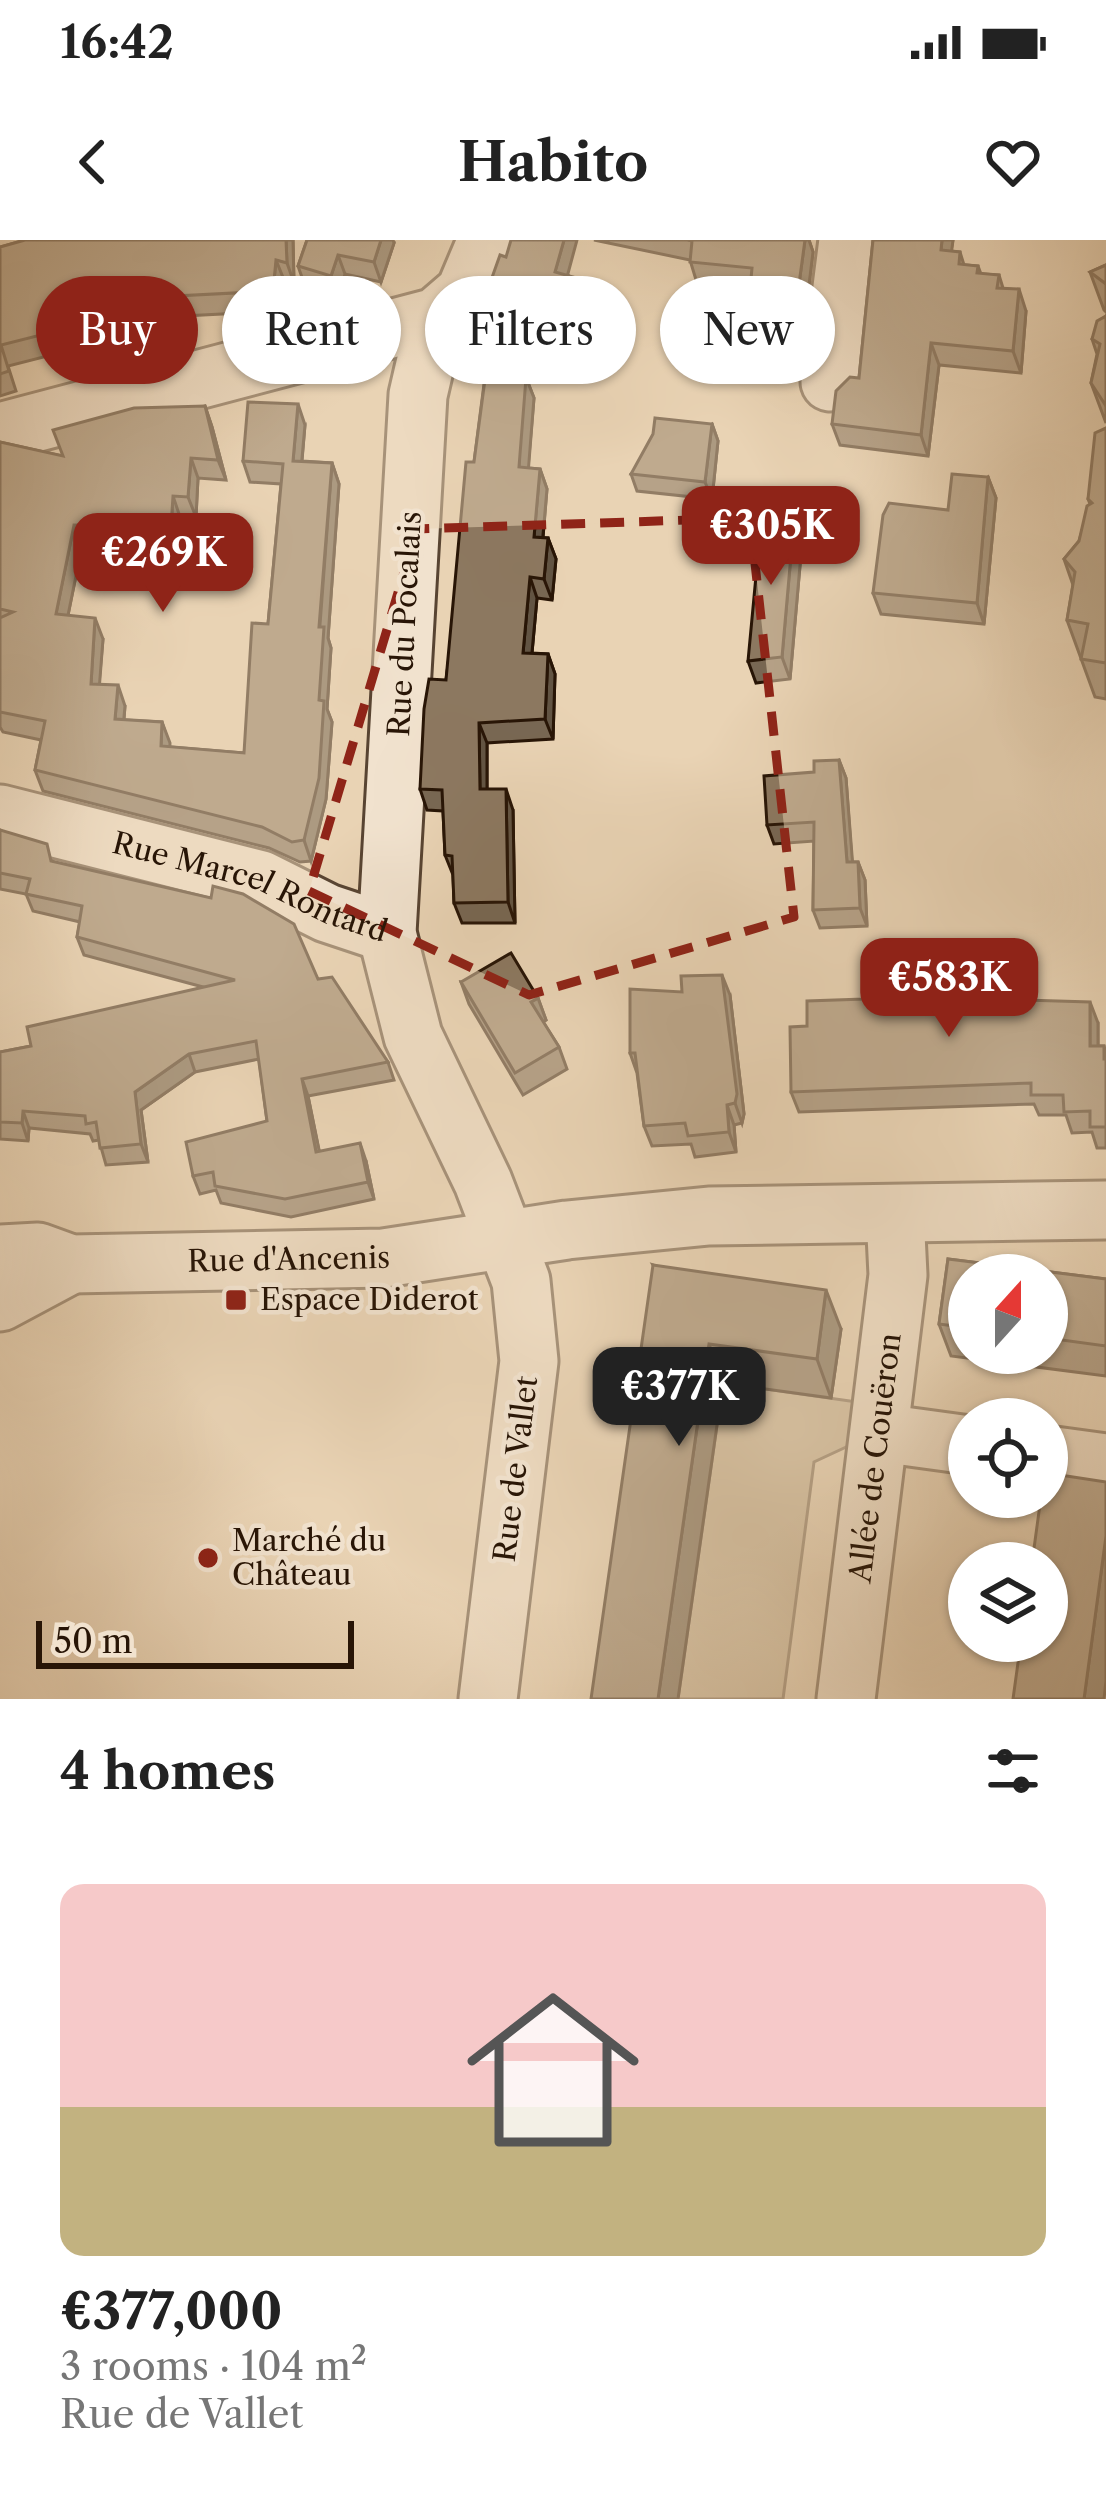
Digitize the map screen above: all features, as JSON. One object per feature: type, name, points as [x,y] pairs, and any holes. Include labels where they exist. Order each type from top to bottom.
[{"type":"street","points":[[472,276],[487,240]]},
{"type":"street","points":[[835,343],[848,240]]},
{"type":"street","points":[[0,431],[425,319]]},
{"type":"street","name":"Rue du Pocalais","points":[[387,933],[418,395],[425,364]]},
{"type":"street","name":"Rue Marcel Rontard","points":[[0,814],[261,880],[327,913],[387,933],[413,1036],[507,1240]]},
{"type":"street","name":"Rue d'Ancenis","points":[[0,1254],[38,1252],[71,1264],[340,1260],[709,1216],[1106,1210]]},
{"type":"street","name":"Allée de Couëron","points":[[846,1699],[898,1275],[895,1214]]},
{"type":"street","name":"Rue de Vallet","points":[[488,1699],[530,1361],[521,1281],[507,1240]]},
{"type":"street","name":"Rue d'Ancenis","points":[[0,1302],[71,1264]]},
{"type":"street","points":[[881,1433],[948,1442]]},
{"type":"street","points":[[1068,1458],[1106,1463]]},
{"type":"highlighted area","points":[[750,518],[794,917],[529,995],[309,891],[417,529]]},
{"type":"shaded area","points":[[723,1383],[864,1403],[859,1441],[814,1462],[783,1699],[678,1699]]},
{"type":"building","points":[[25,240],[286,240],[287,263],[276,260],[274,276],[222,276],[222,294],[198,295],[198,276],[36,276],[36,336],[1,345],[9,371],[0,374],[0,247]]},
{"type":"building","points":[[307,240],[381,240],[374,262],[338,255],[331,276],[298,266]]},
{"type":"building","points":[[511,240],[564,240],[555,272],[569,276],[493,276],[500,255],[506,257]]},
{"type":"building","points":[[688,240],[805,240],[800,276],[751,276],[752,268],[690,262],[692,241]]},
{"type":"building","points":[[873,240],[942,240],[941,250],[960,252],[959,264],[978,266],[977,273],[999,275],[997,288],[1019,289],[1013,351],[931,343],[921,435],[832,424],[836,391],[850,377],[859,378]]},
{"type":"building","points":[[1106,265],[1106,284],[1090,272]]},
{"type":"building","points":[[1106,316],[1106,406],[1091,383],[1100,344],[1092,339],[1097,321]]},
{"type":"building","points":[[484,384],[526,384],[519,467],[540,469],[534,537],[548,538],[544,579],[530,577],[523,653],[548,654],[545,719],[479,723],[480,789],[506,789],[508,902],[454,903],[452,856],[445,855],[442,790],[420,789],[424,709],[429,679],[446,680],[466,462],[474,462]]},
{"type":"building","points":[[248,402],[298,404],[293,461],[332,463],[319,627],[324,627],[319,700],[324,701],[319,778],[304,840],[292,842],[262,827],[35,770],[45,721],[0,712],[0,618],[13,612],[0,609],[0,442],[63,456],[53,430],[134,408],[205,406],[218,460],[191,458],[188,497],[173,496],[171,528],[74,525],[56,614],[95,618],[91,684],[118,685],[115,719],[162,722],[161,746],[244,753],[252,623],[268,624],[283,464],[243,461]]},
{"type":"building","points":[[655,418],[712,424],[705,482],[631,474],[653,434]]},
{"type":"building","points":[[1106,428],[1106,663],[1081,659],[1088,624],[1067,620],[1075,572],[1064,559],[1079,541],[1087,506],[1092,503],[1088,499],[1095,433]]},
{"type":"building","points":[[952,474],[988,477],[977,603],[873,593],[883,515],[889,503],[948,510]]},
{"type":"building","points":[[762,512],[794,521],[782,657],[748,661]]},
{"type":"building","points":[[839,760],[847,862],[858,862],[860,908],[813,910],[814,822],[767,825],[764,776],[814,772],[814,761]]},
{"type":"building","points":[[0,830],[47,844],[51,861],[211,898],[213,886],[243,894],[294,924],[318,979],[332,977],[388,1062],[302,1079],[316,1152],[360,1143],[368,1182],[285,1199],[215,1186],[213,1172],[193,1176],[186,1142],[267,1121],[256,1041],[189,1054],[135,1092],[141,1144],[100,1148],[96,1122],[86,1124],[85,1116],[23,1111],[22,1123],[0,1122],[0,1052],[31,1046],[27,1027],[235,980],[77,937],[82,906],[26,894],[30,879],[0,873]]},
{"type":"building","points":[[921,941],[962,943],[964,998],[1090,1002],[1090,1046],[1104,1046],[1106,1059],[1106,1127],[1090,1127],[1090,1111],[1064,1112],[1063,1095],[1031,1095],[1031,1083],[791,1092],[790,1027],[807,1026],[807,1001],[864,999],[863,980],[923,976]]},
{"type":"building","points":[[511,953],[538,998],[531,1002],[559,1047],[515,1073],[461,982]]},
{"type":"building","points":[[722,975],[737,1094],[735,1103],[727,1105],[729,1132],[688,1136],[685,1123],[644,1126],[635,1053],[630,1053],[630,989],[682,992],[681,976]]},
{"type":"building","points":[[948,1259],[948,1325],[939,1324]]},
{"type":"building","points":[[653,1265],[826,1290],[817,1359],[709,1344],[658,1699],[591,1699]]},
{"type":"building","points":[[1068,1274],[1106,1279],[1106,1346],[1068,1341]]},
{"type":"building","points":[[1068,1476],[1106,1482],[1106,1536],[1084,1699],[1013,1699],[1018,1662],[1068,1662],[1068,1542],[1035,1542],[1038,1518],[1068,1518]]},
{"type":"place","name":"Espace Diderot","points":[[236,1300]]},
{"type":"place","name":"Marché du Château","points":[[208,1558]]}]
